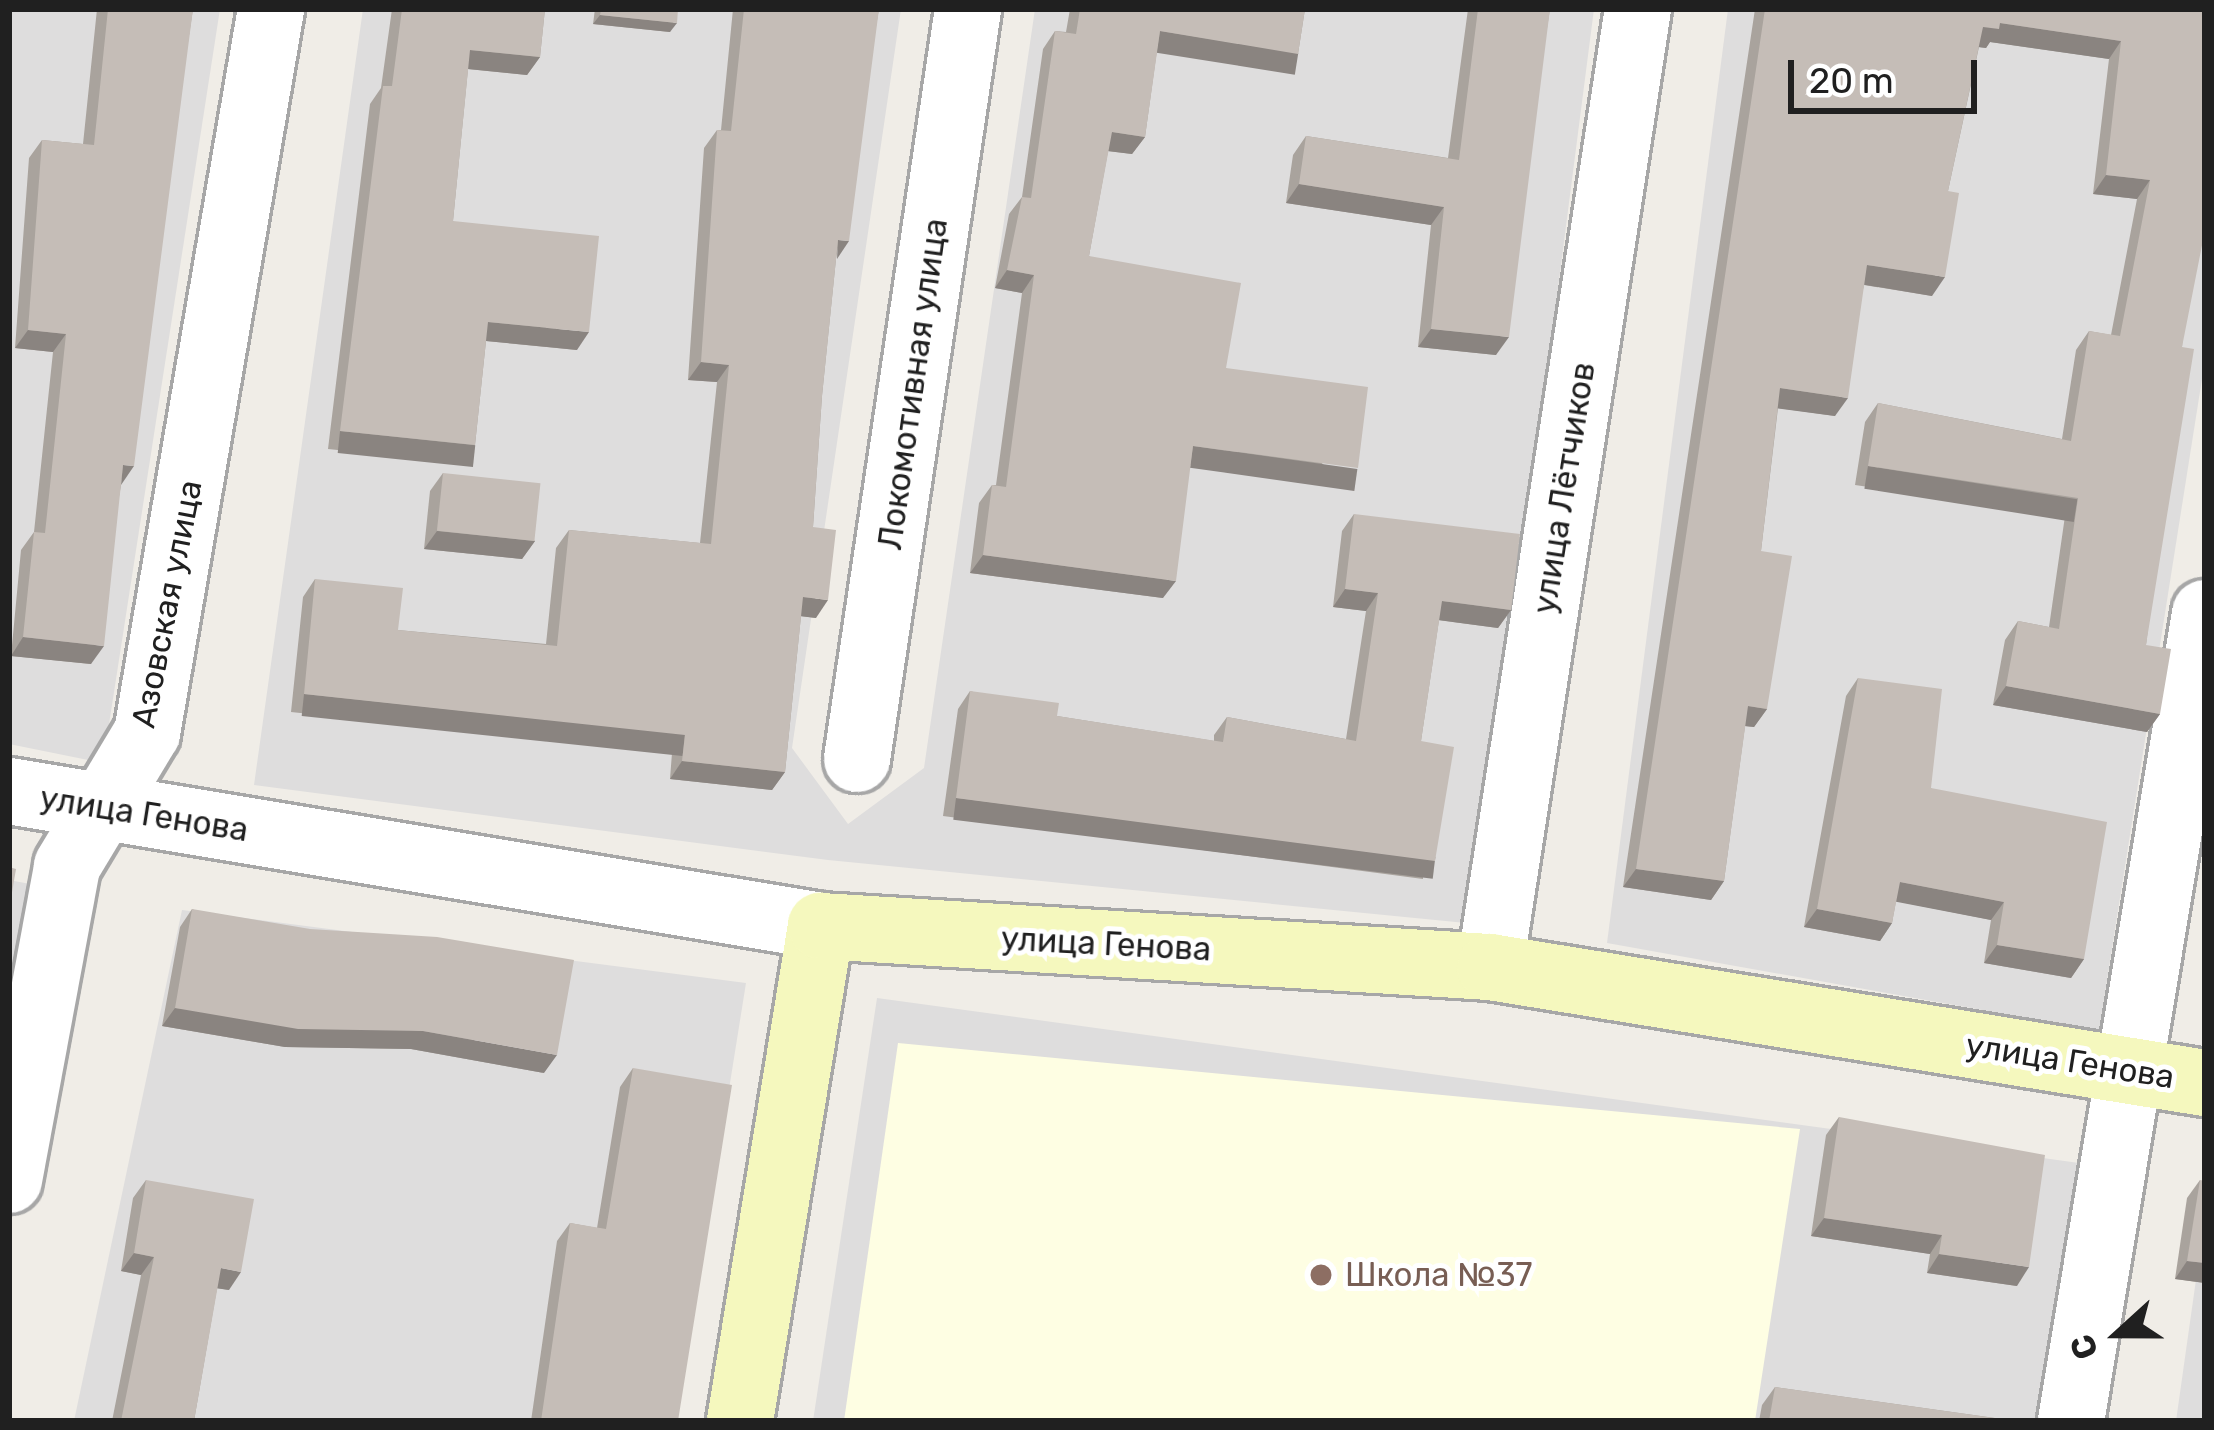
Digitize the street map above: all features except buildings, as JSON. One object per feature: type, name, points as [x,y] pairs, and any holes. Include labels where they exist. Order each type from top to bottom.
[{"type":"main road","name":"улица Генова","points":[[821,926],[1490,967],[2205,1083]]},
{"type":"main road","points":[[740,1421],[821,926]]},
{"type":"street","name":"Азовская улица","points":[[9,1180],[67,866],[147,734],[271,9]]},
{"type":"street","name":"Локомотивная улица","points":[[857,759],[968,9]]},
{"type":"street","name":"улица Лётчиков","points":[[1490,967],[1638,9]]},
{"type":"street","points":[[2071,1421],[2125,1070],[2205,613]]},
{"type":"street","name":"улица Генова","points":[[9,791],[821,926]]},
{"type":"shaded area","points":[[9,9],[220,9],[103,763],[9,744]]},
{"type":"shaded area","points":[[363,9],[901,9],[792,748],[848,824],[924,768],[1035,9],[1594,9],[1476,924],[828,860],[254,785]]},
{"type":"shaded area","points":[[1728,9],[2205,9],[2205,360],[2099,1031],[1607,943]]},
{"type":"shaded area","points":[[9,880],[51,888],[9,1086]]},
{"type":"shaded area","points":[[182,910],[746,983],[676,1421],[74,1421]]},
{"type":"shaded area","name":"Школа №37","points":[[877,998],[2079,1163],[2043,1421],[813,1421]]},
{"type":"shaded area","name":"Школа №37","points":[[898,1043],[1800,1129],[1755,1421],[844,1421]]},
{"type":"shaded area","points":[[2205,1216],[2205,1421],[2176,1421]]},
{"type":"place","name":"Школа №37","points":[[1321,1275]]}]
